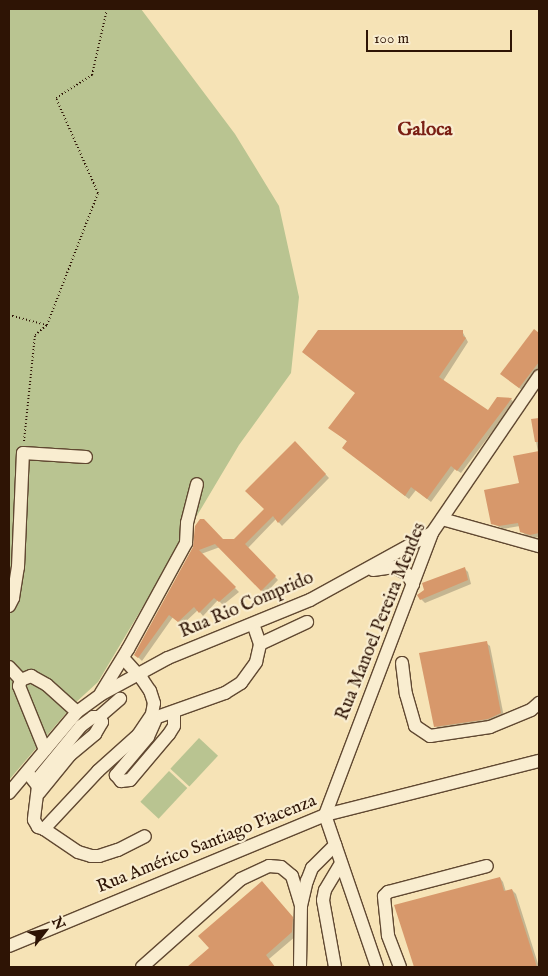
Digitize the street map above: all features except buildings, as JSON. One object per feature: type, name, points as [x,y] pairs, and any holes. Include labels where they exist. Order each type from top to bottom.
[{"type":"street","name":"Rua Manoel Pereira Mendes","points":[[325,815],[432,533],[539,376]]},
{"type":"street","points":[[9,606],[13,598],[18,567],[22,453],[86,457]]},
{"type":"street","points":[[100,695],[124,658],[186,543],[187,523],[197,484]]},
{"type":"street","points":[[442,519],[539,546]]},
{"type":"street","name":"Rua Rio Comprido","points":[[9,793],[34,782],[46,750],[77,712],[100,695],[168,658],[310,600],[432,533]]},
{"type":"street","points":[[363,572],[394,567],[407,574],[413,584]]},
{"type":"street","points":[[260,644],[307,622]]},
{"type":"street","points":[[44,829],[98,771],[138,735],[152,719],[225,693],[241,683],[256,662],[260,644],[253,624]]},
{"type":"street","points":[[124,658],[150,691],[154,703],[148,737],[116,775],[121,781],[130,780],[169,734],[174,726],[174,712]]},
{"type":"street","points":[[402,663],[406,694],[415,726],[430,736],[490,727],[532,710],[539,703]]},
{"type":"street","points":[[9,667],[21,680]]},
{"type":"street","points":[[46,750],[19,686],[21,680],[31,676],[48,685],[77,712]]},
{"type":"street","points":[[120,699],[99,717],[93,717],[80,726],[34,782],[34,820],[38,827],[78,852],[91,856],[99,856],[145,836]]},
{"type":"street","name":"Rua Américo Santiago Piacenza","points":[[9,946],[325,815],[539,762]]},
{"type":"street","points":[[325,815],[377,967]]},
{"type":"street","points":[[300,906],[312,868],[335,845]]},
{"type":"street","points":[[335,967],[323,900],[325,890],[341,863]]},
{"type":"street","points":[[142,967],[241,879],[269,866],[281,867],[292,876],[300,906],[300,967]]},
{"type":"street","points":[[400,967],[388,935],[384,896],[388,892],[487,866]]},
{"type":"path","points":[[22,453],[35,335],[47,325],[98,193],[56,98],[92,75],[107,9]]},
{"type":"path","points":[[9,315],[47,325]]},
{"type":"green space","points":[[9,9],[141,9],[235,134],[279,206],[299,297],[291,373],[239,445],[98,682],[73,705],[9,780]]},
{"type":"green space","points":[[199,738],[218,756],[189,786],[170,769]]},
{"type":"green space","points":[[169,771],[187,788],[159,819],[140,802]]},
{"type":"district","name":"Galoca","points":[[425,131]]}]
